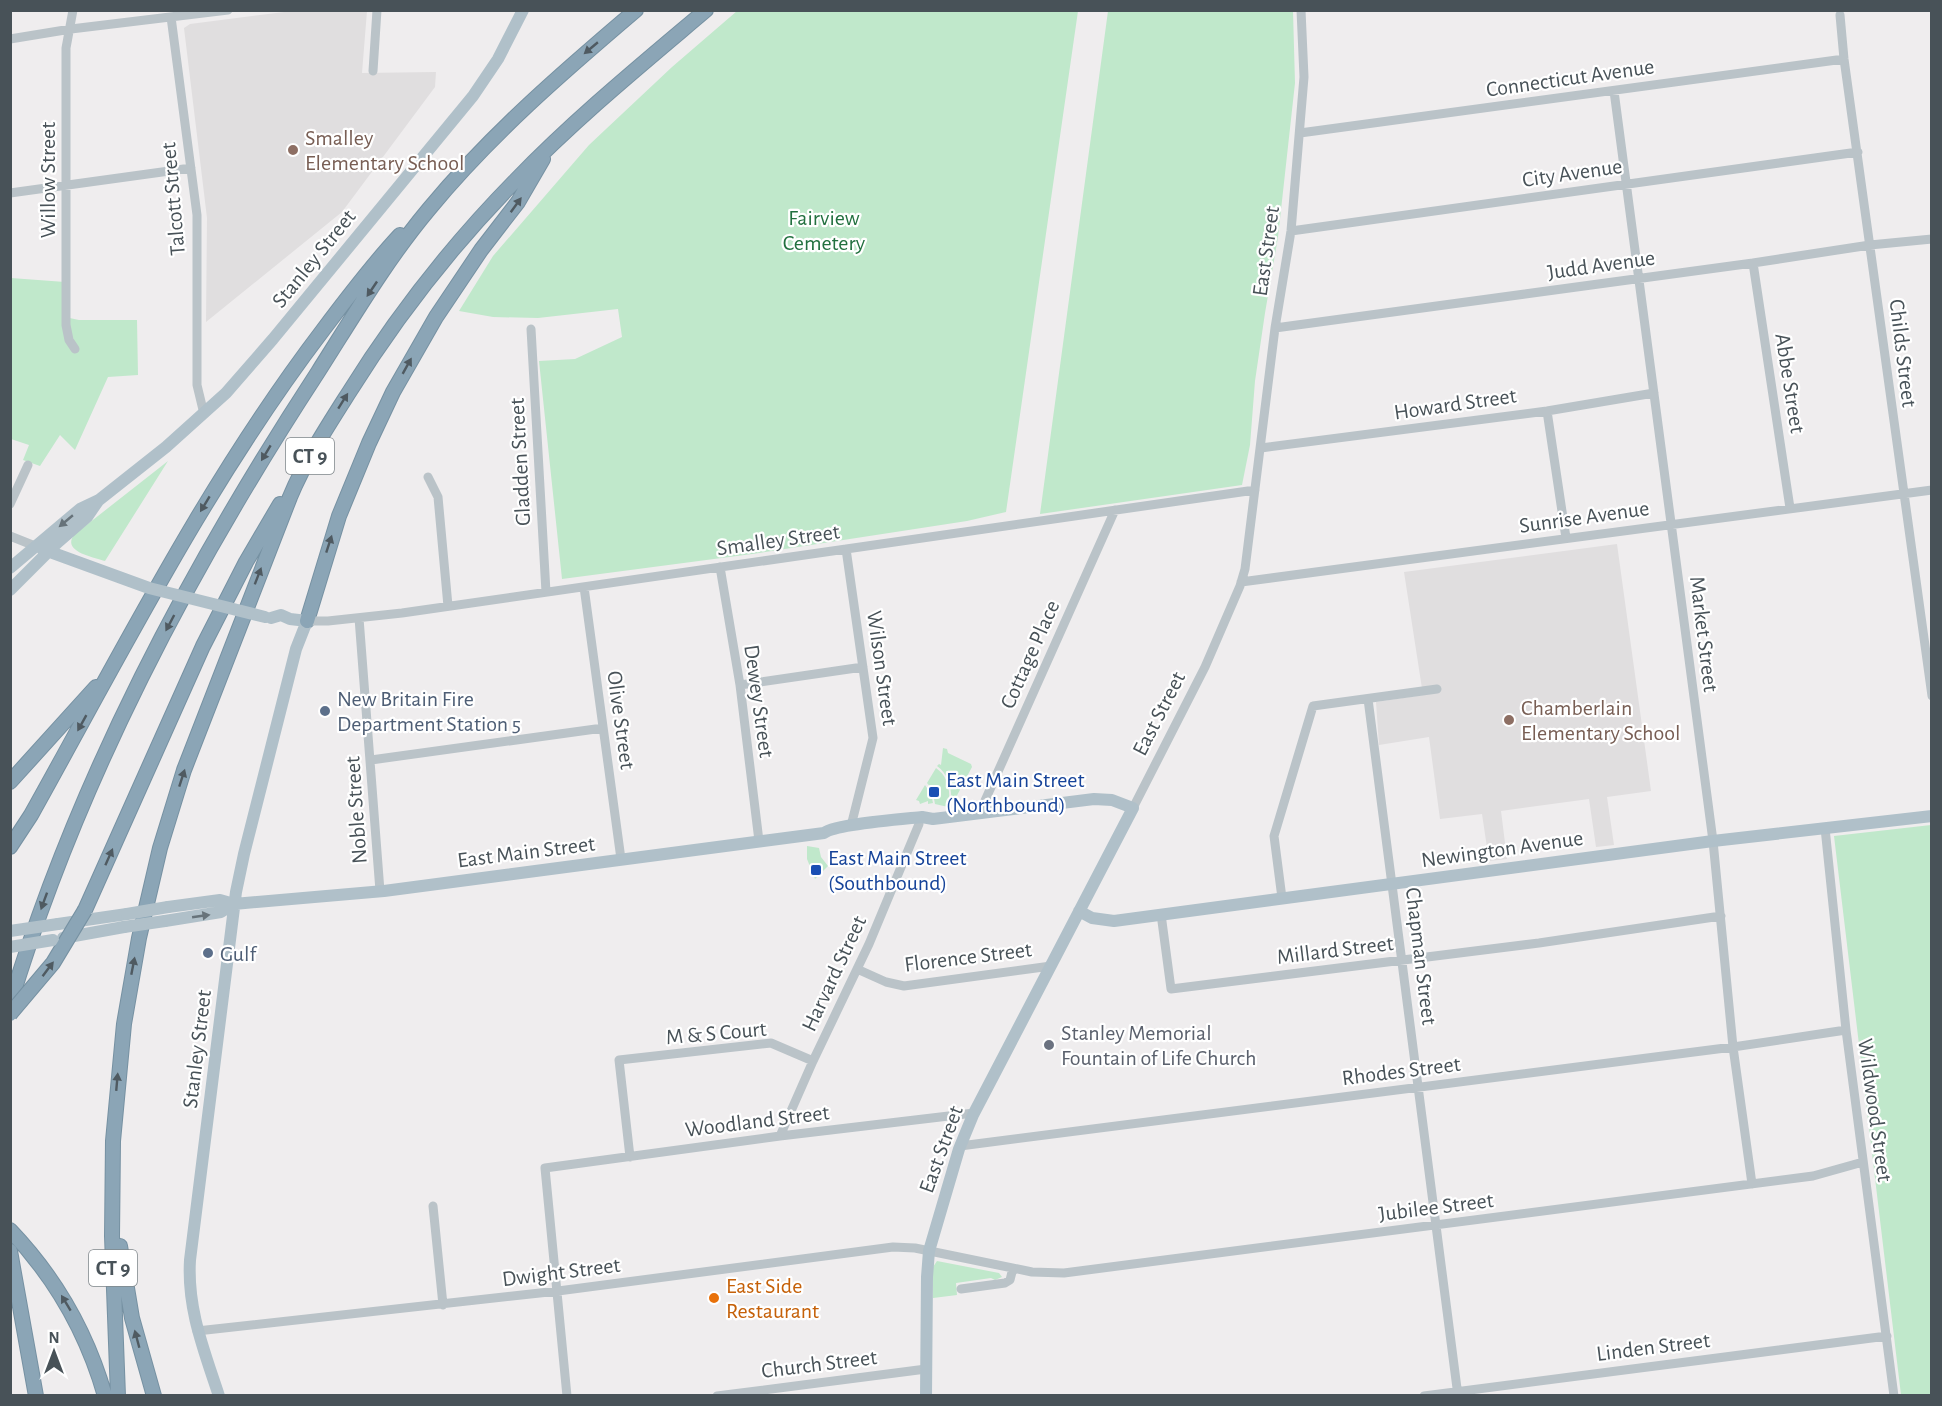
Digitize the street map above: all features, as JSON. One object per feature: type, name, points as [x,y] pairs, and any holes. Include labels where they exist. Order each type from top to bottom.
[{"type":"highway","name":"CT 9","points":[[10,1004],[42,905],[74,825],[123,718],[218,534],[288,417],[389,264],[430,207],[530,102],[636,10]]},
{"type":"highway","name":"CT 9","points":[[118,1395],[112,1236],[113,1141],[128,995],[145,907],[160,848],[193,746],[277,526],[297,480],[358,376],[418,293],[482,216],[547,150],[603,98],[706,10]]},
{"type":"highway","points":[[307,621],[336,522],[369,442],[393,392],[449,296],[522,196],[547,150]]},
{"type":"highway","points":[[10,847],[31,815],[195,519],[258,419],[305,353],[367,273],[430,207]]},
{"type":"highway","points":[[10,1014],[49,968],[85,910],[216,620],[258,539],[297,480]]},
{"type":"highway","points":[[10,782],[110,672]]},
{"type":"highway","points":[[113,1141],[124,1272],[135,1332],[154,1395]]},
{"type":"highway","points":[[10,1230],[16,1246],[36,1395]]},
{"type":"highway","points":[[16,1246],[42,1268],[71,1312],[91,1355],[105,1395]]},
{"type":"main road","name":"Stanley Street","points":[[10,590],[48,551],[87,517],[99,501],[204,414],[255,361],[468,101],[498,59],[523,10]]},
{"type":"main road","name":"Stanley Street","points":[[10,568],[80,509],[99,501]]},
{"type":"main road","points":[[35,546],[129,581],[190,599],[268,617],[280,615],[290,620],[307,621]]},
{"type":"main road","name":"Stanley Street","points":[[219,1395],[197,1331],[190,1294],[190,1260],[234,904],[242,861],[296,649],[307,621]]},
{"type":"main road","name":"East Main Street","points":[[824,833],[830,829],[924,817],[933,819],[1101,799],[1112,800],[1133,808]]},
{"type":"main road","name":"East Street","points":[[926,1395],[929,1251],[960,1146],[974,1113],[1133,808]]},
{"type":"main road","name":"Newington Avenue","points":[[1079,911],[1092,918],[1105,921],[1713,841],[1932,816]]},
{"type":"main road","name":"East Main Street","points":[[10,931],[220,900],[234,904],[380,891],[759,841],[824,833],[834,835],[928,823],[933,819]]},
{"type":"main road","name":"East Main Street","points":[[10,946],[221,912],[228,910],[234,904]]},
{"type":"street","name":"Willow Street","points":[[73,10],[66,48],[66,326],[69,340],[75,349]]},
{"type":"street","points":[[10,39],[71,29],[228,10]]},
{"type":"street","points":[[372,71],[376,10]]},
{"type":"street","name":"East Street","points":[[1133,808],[1205,667],[1246,565],[1275,328],[1291,231],[1304,76],[1301,10]]},
{"type":"street","name":"Childs Street","points":[[1840,15],[1844,59],[1932,696]]},
{"type":"street","name":"Talcott Street","points":[[171,17],[198,215],[197,385],[204,414]]},
{"type":"street","name":"Connecticut Avenue","points":[[1300,133],[1844,59]]},
{"type":"street","name":"Market Street","points":[[1614,91],[1713,841],[1733,1047],[1752,1184]]},
{"type":"street","name":"City Avenue","points":[[1291,231],[1858,152]]},
{"type":"street","points":[[10,193],[191,168]]},
{"type":"street","name":"Judd Avenue","points":[[1275,328],[1870,245],[1932,239]]},
{"type":"street","name":"Abbe Street","points":[[1753,263],[1790,508]]},
{"type":"street","name":"Gladden Street","points":[[531,329],[546,592]]},
{"type":"street","name":"Howard Street","points":[[1261,448],[1547,411],[1654,393]]},
{"type":"street","points":[[1547,411],[1566,538]]},
{"type":"street","points":[[10,504],[28,465]]},
{"type":"street","points":[[428,477],[438,497],[448,606]]},
{"type":"street","name":"Smalley Street","points":[[307,621],[359,618],[448,606],[1255,490]]},
{"type":"street","name":"Sunrise Avenue","points":[[1241,582],[1932,490]]},
{"type":"street","name":"Cottage Place","points":[[979,814],[1115,510]]},
{"type":"street","points":[[10,536],[35,546]]},
{"type":"street","name":"Wilson Street","points":[[846,549],[873,738],[851,826]]},
{"type":"street","name":"Dewey Street","points":[[720,567],[740,685],[759,841]]},
{"type":"street","name":"Olive Street","points":[[584,587],[621,859]]},
{"type":"street","name":"Noble Street","points":[[359,618],[380,891]]},
{"type":"street","points":[[740,685],[863,667]]},
{"type":"street","points":[[1282,898],[1274,836],[1313,706],[1437,689]]},
{"type":"street","name":"Chapman Street","points":[[1368,699],[1458,1393]]},
{"type":"street","points":[[371,760],[603,728]]},
{"type":"street","name":"Harvard Street","points":[[780,1136],[884,911],[919,824]]},
{"type":"street","name":"Wildwood Street","points":[[1825,828],[1846,1030],[1894,1395]]},
{"type":"street","name":"Millard Street","points":[[1161,914],[1172,988],[1539,944],[1720,916]]},
{"type":"street","name":"Florence Street","points":[[857,969],[886,982],[904,986],[1051,966]]},
{"type":"street","name":"Rhodes Street","points":[[960,1146],[1733,1047],[1846,1030]]},
{"type":"street","name":"M & S Court","points":[[630,1157],[619,1060],[771,1043],[813,1061]]},
{"type":"street","name":"Woodland Street","points":[[558,1291],[545,1168],[780,1136],[974,1113]]},
{"type":"street","name":"Jubilee Street","points":[[929,1251],[1048,1274],[1064,1273],[1813,1176],[1863,1162]]},
{"type":"street","points":[[433,1206],[442,1305]]},
{"type":"street","name":"Dwight Street","points":[[197,1331],[442,1305],[886,1248],[929,1251]]},
{"type":"street","points":[[961,1289],[1006,1283],[1010,1280],[1013,1268]]},
{"type":"street","points":[[558,1291],[567,1395]]},
{"type":"street","name":"Linden Street","points":[[1424,1395],[1458,1393],[1887,1336]]},
{"type":"street","name":"Church Street","points":[[717,1395],[926,1369]]},
{"type":"shaded area","name":"Smalley Elementary School","points":[[292,11],[367,11],[362,73],[436,72],[435,87],[342,212],[206,322],[207,218],[184,28],[190,24]]},
{"type":"shaded area","name":"Chamberlain Elementary School","points":[[1617,544],[1651,791],[1607,797],[1614,845],[1596,847],[1589,799],[1501,811],[1507,859],[1489,861],[1482,814],[1440,819],[1429,737],[1379,745],[1376,702],[1423,695],[1404,572]]},
{"type":"green space","name":"Fairview Cemetery","points":[[737,11],[1078,11],[1006,512],[967,521],[752,554],[562,579],[539,361],[575,359],[622,337],[618,309],[538,318],[493,317],[459,311],[493,256],[589,145],[672,67]]},
{"type":"green space","points":[[1108,11],[1293,11],[1295,83],[1278,237],[1255,381],[1250,445],[1242,485],[1040,514]]},
{"type":"green space","points":[[11,278],[65,282],[65,317],[79,320],[137,320],[138,375],[108,377],[75,450],[60,435],[40,466],[23,460],[29,445],[11,439]]},
{"type":"green space","points":[[168,461],[105,561],[75,549],[71,540],[75,534]]},
{"type":"green space","points":[[943,748],[947,749],[948,753],[971,764],[972,767],[953,803],[947,778],[937,766],[941,765]]},
{"type":"green space","points":[[936,768],[944,776],[948,785],[948,807],[935,804],[932,789],[927,783]]},
{"type":"green space","points":[[925,785],[931,794],[933,803],[928,804],[928,801],[920,804],[916,800]]},
{"type":"green space","points":[[1931,825],[1931,1395],[1901,1395],[1834,836]]},
{"type":"green space","points":[[807,846],[819,848],[821,857],[828,866],[815,879],[807,859]]},
{"type":"green space","points":[[937,1261],[999,1273],[1002,1277],[995,1280],[991,1278],[956,1283],[957,1295],[933,1298],[933,1267]]},
{"type":"place","name":"Smalley Elementary School","points":[[293,150]]},
{"type":"place","name":"New Britain Fire Department Station 5","points":[[325,711]]},
{"type":"place","name":"Chamberlain Elementary School","points":[[1509,720]]},
{"type":"place","name":"East Main Street (Northbound)","points":[[934,792]]},
{"type":"place","name":"East Main Street (Southbound)","points":[[816,870]]},
{"type":"place","name":"Gulf","points":[[208,953]]},
{"type":"place","name":"Stanley Memorial Fountain of Life Church","points":[[1049,1045]]},
{"type":"place","name":"East Side Restaurant","points":[[714,1298]]}]
